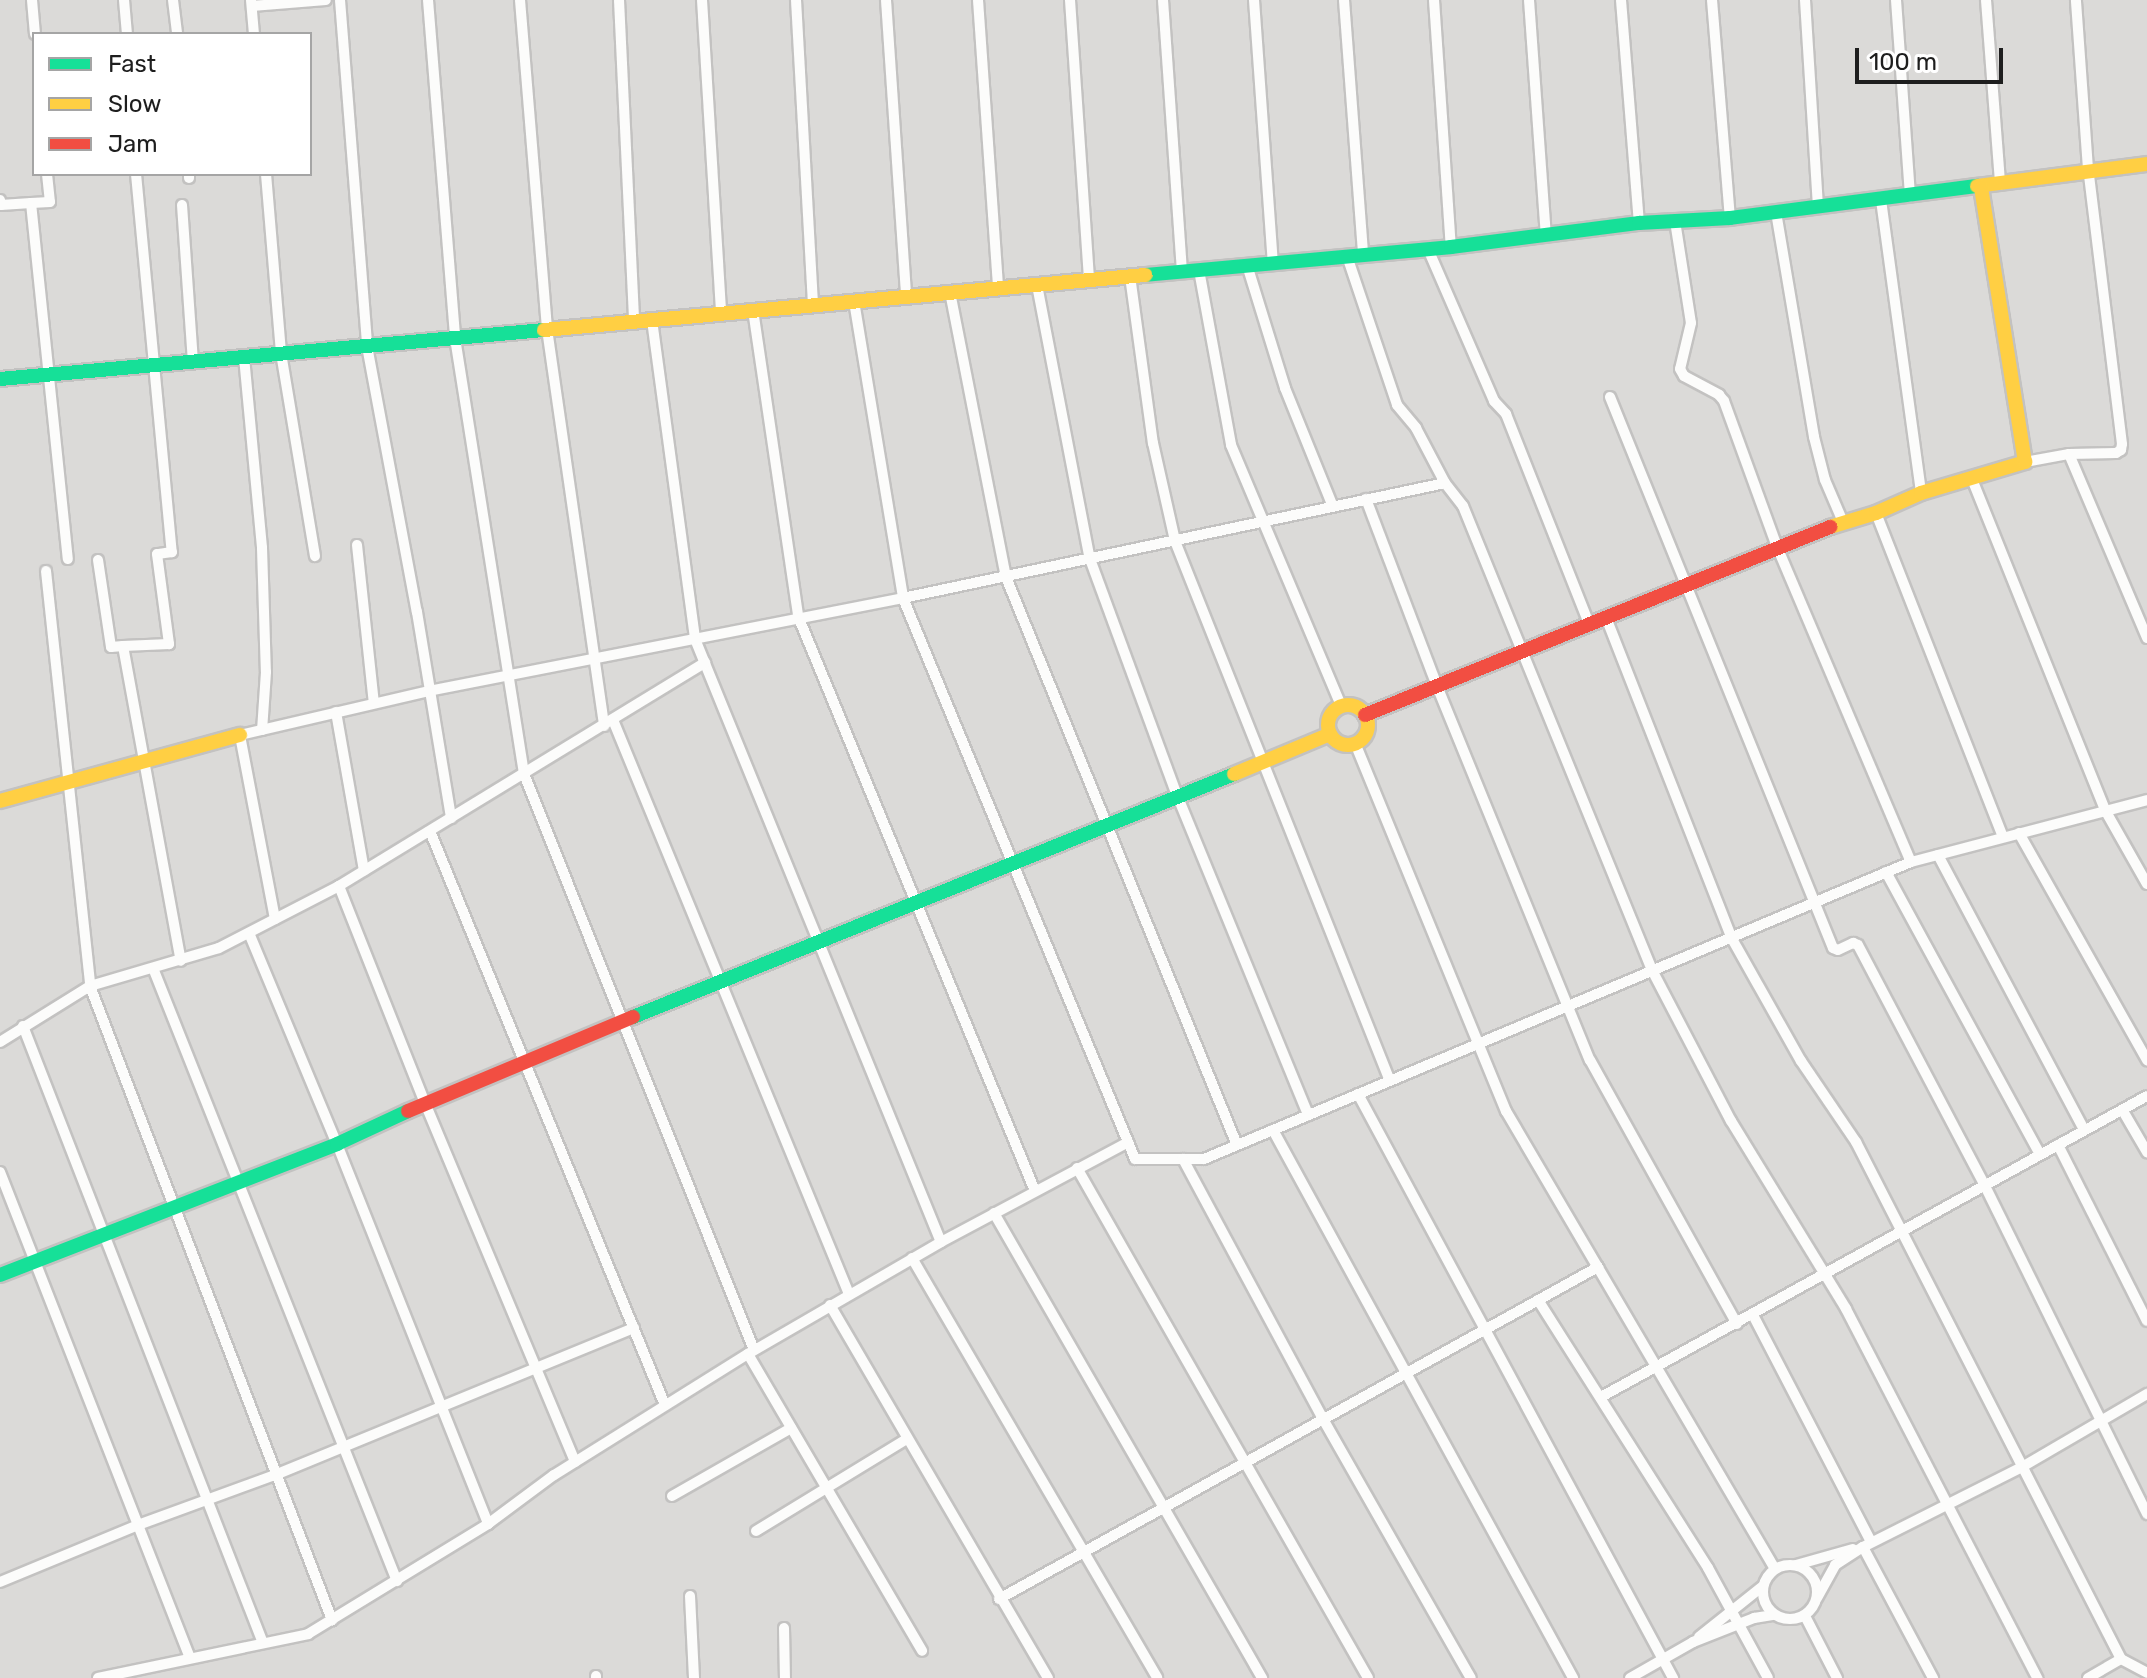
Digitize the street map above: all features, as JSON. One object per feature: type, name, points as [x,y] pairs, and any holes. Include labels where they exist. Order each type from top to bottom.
[{"type":"main road","points":[[0,379],[1451,247],[1639,223],[1730,218],[1910,197],[2088,169],[2147,164]]},
{"type":"main road","points":[[1365,715],[1607,620],[1843,522],[1876,513],[1921,493],[2025,462],[1981,186]]},
{"type":"main road","points":[[1341,706],[1357,707],[1365,715],[1366,731],[1355,743],[1344,744],[1330,734],[1329,718],[1341,706]]},
{"type":"main road","points":[[0,1275],[337,1144],[425,1103],[818,940],[1012,865],[1330,734]]},
{"type":"main road","points":[[0,801],[240,735]]},
{"type":"street","points":[[32,0],[35,32]]},
{"type":"street","points":[[124,0],[127,32]]},
{"type":"street","points":[[173,0],[177,32]]},
{"type":"street","points":[[254,32],[252,3],[326,0]]},
{"type":"street","points":[[340,0],[367,346],[451,818]]},
{"type":"street","points":[[428,0],[455,338],[524,774],[751,1352],[791,1428],[922,1651]]},
{"type":"street","points":[[520,0],[547,329],[595,659],[608,723],[849,1294]]},
{"type":"street","points":[[619,0],[634,321]]},
{"type":"street","points":[[702,0],[721,313]]},
{"type":"street","points":[[796,0],[813,305]]},
{"type":"street","points":[[886,0],[906,296]]},
{"type":"street","points":[[978,0],[998,288]]},
{"type":"street","points":[[1070,0],[1089,280]]},
{"type":"street","points":[[1163,0],[1182,271]]},
{"type":"street","points":[[1254,0],[1273,263]]},
{"type":"street","points":[[1344,0],[1355,256],[1397,405],[1416,428],[1445,483],[1463,506],[1652,970],[1731,1121],[1823,1277],[1846,1309],[1945,1506],[2037,1678]]},
{"type":"street","points":[[1434,0],[1451,247]]},
{"type":"street","points":[[1529,0],[1546,235]]},
{"type":"street","points":[[1621,0],[1639,223]]},
{"type":"street","points":[[1712,0],[1730,218]]},
{"type":"street","points":[[1805,0],[1818,207]]},
{"type":"street","points":[[1896,0],[1910,197]]},
{"type":"street","points":[[1986,0],[2000,184]]},
{"type":"street","points":[[2025,462],[2069,454],[2116,453],[2121,450],[2122,444],[2088,169],[2076,0]]},
{"type":"street","points":[[0,200],[1,205],[50,202],[47,176]]},
{"type":"street","points":[[98,560],[111,647],[169,644],[157,554],[172,552],[136,176]]},
{"type":"street","points":[[266,176],[281,353],[315,556]]},
{"type":"street","points":[[1881,200],[1921,493]]},
{"type":"street","points":[[31,203],[68,559]]},
{"type":"street","points":[[182,205],[193,361]]},
{"type":"street","points":[[1776,212],[1814,437],[1825,480],[1843,522]]},
{"type":"street","points":[[1675,221],[1691,323],[1680,369],[1684,376],[1719,395],[1724,401],[1778,549],[1911,862]]},
{"type":"street","points":[[1428,249],[1494,401],[1506,414],[1590,626]]},
{"type":"street","points":[[1247,265],[1285,388],[1333,507]]},
{"type":"street","points":[[1199,270],[1231,445],[1341,706]]},
{"type":"street","points":[[1130,276],[1153,443],[1175,541],[1260,762],[1390,1081]]},
{"type":"street","points":[[1037,285],[1090,559],[1177,795],[1308,1115]]},
{"type":"street","points":[[950,292],[1006,577],[1237,1145]]},
{"type":"street","points":[[854,301],[903,598],[1135,1159],[1204,1159],[1911,862],[2147,800]]},
{"type":"street","points":[[753,310],[798,616],[1035,1191]]},
{"type":"street","points":[[652,320],[695,639],[941,1242]]},
{"type":"street","points":[[244,357],[262,548],[266,672],[262,730]]},
{"type":"street","points":[[1610,397],[1833,948],[1838,950],[1853,943],[1858,945],[1985,1186],[2147,1514]]},
{"type":"street","points":[[2069,454],[2147,638]]},
{"type":"street","points":[[1972,479],[2105,810],[2147,884]]},
{"type":"street","points":[[275,919],[240,735],[429,691],[1006,577],[1445,483]]},
{"type":"street","points":[[1366,499],[1437,686],[1590,1060],[1737,1324]]},
{"type":"street","points":[[1876,513],[2003,837]]},
{"type":"street","points":[[357,545],[374,703]]},
{"type":"street","points":[[46,571],[90,986],[172,1208],[332,1620]]},
{"type":"street","points":[[1607,620],[1731,937],[1801,1061],[1856,1142],[2121,1659],[2147,1673]]},
{"type":"street","points":[[123,646],[181,961]]},
{"type":"street","points":[[0,1042],[90,986],[219,948],[339,886],[705,663]]},
{"type":"street","points":[[336,712],[364,871]]},
{"type":"street","points":[[1355,743],[1506,1111],[1775,1569]]},
{"type":"street","points":[[430,831],[665,1405]]},
{"type":"street","points":[[2019,833],[2147,1060]]},
{"type":"street","points":[[1938,855],[2084,1130]]},
{"type":"street","points":[[1886,872],[2040,1155]]},
{"type":"street","points":[[339,886],[425,1103],[575,1462]]},
{"type":"street","points":[[249,933],[337,1144],[488,1524]]},
{"type":"street","points":[[153,968],[397,1581]]},
{"type":"street","points":[[23,1026],[263,1643]]},
{"type":"street","points":[[1358,1094],[1673,1678]]},
{"type":"street","points":[[1601,1397],[2147,1096]]},
{"type":"street","points":[[2123,1111],[2147,1152]]},
{"type":"street","points":[[1273,1130],[1573,1678]]},
{"type":"street","points":[[98,1678],[308,1634],[488,1524],[575,1462],[751,1352],[912,1258],[1128,1142]]},
{"type":"street","points":[[2058,1145],[2147,1321]]},
{"type":"street","points":[[1183,1159],[1323,1419],[1471,1678]]},
{"type":"street","points":[[1077,1168],[1368,1678]]},
{"type":"street","points":[[0,1172],[190,1658]]},
{"type":"street","points":[[994,1213],[1161,1509],[1262,1678]]},
{"type":"street","points":[[912,1258],[1157,1678]]},
{"type":"street","points":[[999,1599],[1598,1267]]},
{"type":"street","points":[[1538,1300],[1732,1609],[1768,1678]]},
{"type":"street","points":[[830,1305],[999,1599],[1048,1678]]},
{"type":"street","points":[[1753,1315],[1933,1678]]},
{"type":"street","points":[[0,1582],[138,1525],[344,1448],[634,1328]]},
{"type":"street","points":[[1693,1642],[1739,1624],[1774,1615],[1784,1619],[1805,1616],[1835,1565],[1867,1545],[2022,1467],[2147,1394]]},
{"type":"street","points":[[672,1496],[791,1428]]},
{"type":"street","points":[[756,1531],[907,1439]]},
{"type":"street","points":[[1630,1678],[1693,1642],[1763,1586],[1775,1569],[1867,1545]]},
{"type":"street","points":[[1796,1565],[1813,1577],[1817,1598]]},
{"type":"street","points":[[1763,1586],[1763,1597],[1774,1615]]},
{"type":"street","points":[[690,1596],[694,1678]]},
{"type":"street","points":[[1805,1616],[1837,1678]]},
{"type":"street","points":[[784,1628],[785,1678]]},
{"type":"street","points":[[2088,1678],[2121,1659]]},
{"type":"shaded area","points":[[0,0],[2147,0],[2147,1678],[0,1678]]},
{"type":"traffic: fast","points":[[1145,275],[1451,247],[1639,223],[1730,218],[1977,186]]},
{"type":"traffic: fast","points":[[0,379],[544,330]]},
{"type":"traffic: fast","points":[[633,1017],[1234,774]]},
{"type":"traffic: fast","points":[[0,1275],[337,1144],[408,1111]]},
{"type":"traffic: slow","points":[[1977,186],[2147,164]]},
{"type":"traffic: slow","points":[[1830,527],[1876,513],[1921,493],[2025,462],[1981,186]]},
{"type":"traffic: slow","points":[[544,330],[1145,275]]},
{"type":"traffic: slow","points":[[1348,705],[1362,711],[1368,725],[1362,739],[1348,745],[1334,739],[1328,725],[1334,711],[1348,705]]},
{"type":"traffic: slow","points":[[1234,774],[1330,734]]},
{"type":"traffic: slow","points":[[0,801],[240,735]]},
{"type":"traffic: jam","points":[[1365,715],[1830,527]]},
{"type":"traffic: jam","points":[[408,1111],[633,1017]]}]
